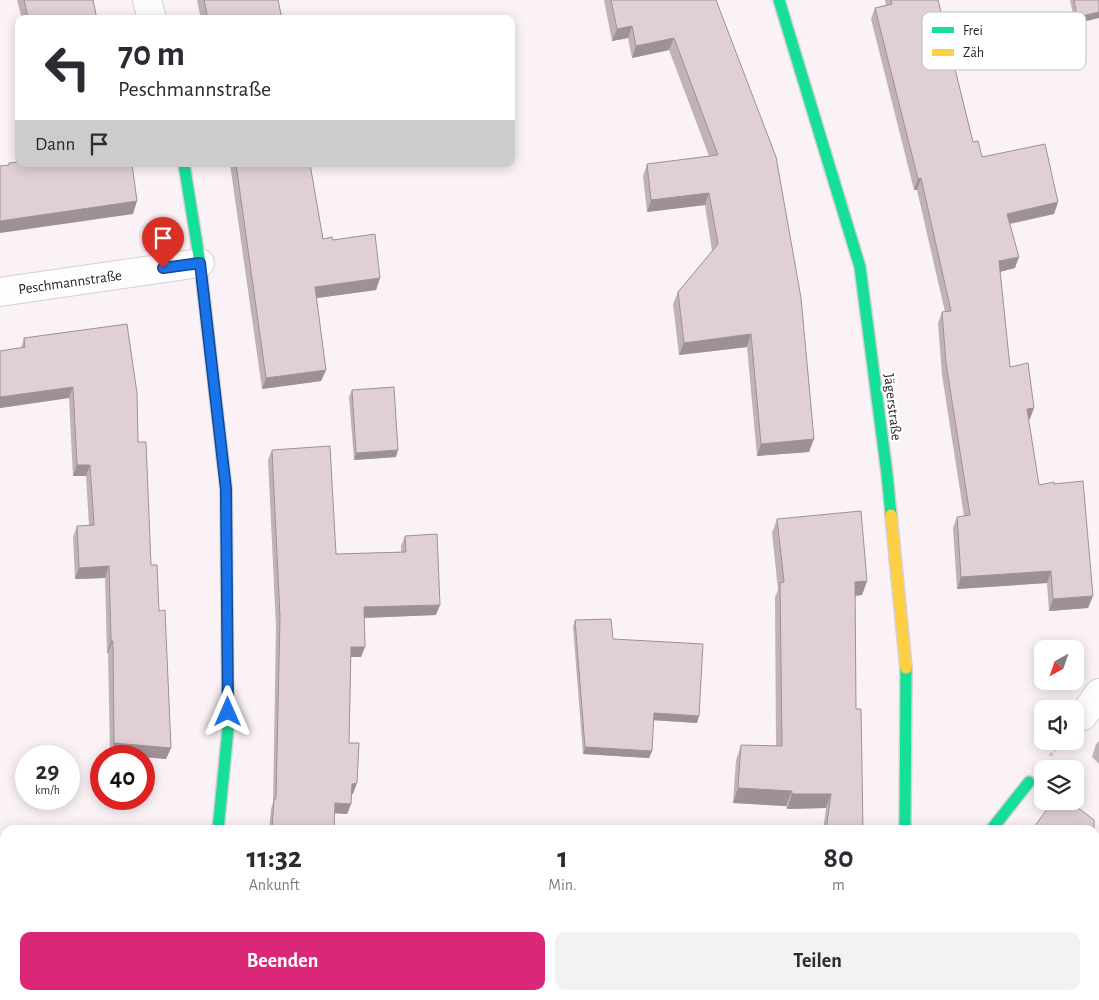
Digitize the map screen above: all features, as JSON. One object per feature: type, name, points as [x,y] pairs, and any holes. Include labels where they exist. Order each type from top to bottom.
[{"type":"street","points":[[147,0],[151,15]]},
{"type":"street","name":"Jägerstraße","points":[[779,0],[860,267],[887,474],[906,665],[905,825]]},
{"type":"street","points":[[184,167],[200,263],[226,489],[228,729],[218,825]]},
{"type":"street","name":"Peschmannstraße","points":[[0,292],[200,263]]},
{"type":"street","points":[[1084,713],[1099,694]]},
{"type":"street","points":[[995,825],[1029,782]]},
{"type":"building","points":[[24,0],[93,0],[96,15],[27,15]]},
{"type":"building","points":[[204,0],[278,0],[281,15],[207,15]]},
{"type":"building","points":[[611,0],[716,0],[776,157],[801,298],[814,439],[761,444],[751,334],[684,343],[678,292],[718,244],[709,193],[651,200],[647,164],[718,155],[674,38],[636,46],[632,26],[617,29]]},
{"type":"building","points":[[891,0],[938,0],[941,12],[922,12],[922,70],[955,70],[973,142],[978,141],[982,157],[1045,144],[1058,202],[1007,214],[1019,257],[999,261],[1010,367],[1028,363],[1034,408],[1027,409],[1039,485],[1054,482],[1054,484],[1083,481],[1093,596],[1053,599],[1051,571],[961,577],[957,517],[970,515],[946,363],[942,312],[951,311],[921,178],[918,179],[875,8],[892,4]]},
{"type":"building","points":[[1074,0],[1099,0],[1099,12],[1086,15],[1086,12],[1076,12]]},
{"type":"building","points":[[15,162],[15,167],[132,167],[137,201],[0,221],[0,166],[9,165],[9,163]]},
{"type":"building","points":[[236,167],[311,167],[323,239],[332,237],[333,240],[375,234],[380,278],[315,287],[326,370],[266,378]]},
{"type":"building","points":[[127,324],[137,393],[138,442],[146,442],[151,565],[157,565],[159,611],[165,610],[171,748],[155,747],[155,745],[114,743],[113,641],[111,641],[109,566],[79,568],[77,526],[94,525],[90,465],[77,465],[73,387],[0,397],[0,351],[25,347],[24,338]]},
{"type":"building","points":[[394,387],[398,450],[356,453],[352,390]]},
{"type":"building","points":[[330,446],[336,554],[406,552],[405,536],[437,534],[440,605],[364,607],[365,647],[351,647],[349,743],[359,743],[357,783],[352,784],[351,804],[335,803],[334,825],[272,825],[274,799],[276,799],[280,617],[272,450]]},
{"type":"building","points":[[861,511],[867,581],[855,582],[856,709],[861,709],[863,825],[827,825],[831,794],[792,794],[792,791],[738,788],[741,745],[782,746],[780,583],[784,582],[777,519]]},
{"type":"building","points":[[611,619],[613,639],[703,644],[699,716],[654,713],[652,751],[585,747],[575,620]]},
{"type":"building","points":[[1046,810],[1081,810],[1094,820],[1094,825],[1036,825]]},
{"type":"traffic: fast","points":[[779,0],[860,267],[891,515]]},
{"type":"traffic: fast","points":[[184,167],[200,263],[226,489],[228,729],[218,825]]},
{"type":"traffic: fast","points":[[905,825],[906,668]]},
{"type":"traffic: fast","points":[[995,825],[1029,782]]},
{"type":"traffic: slow","points":[[891,515],[906,668]]},
{"type":"route","points":[[163,268],[200,263],[226,489],[228,712]]}]
